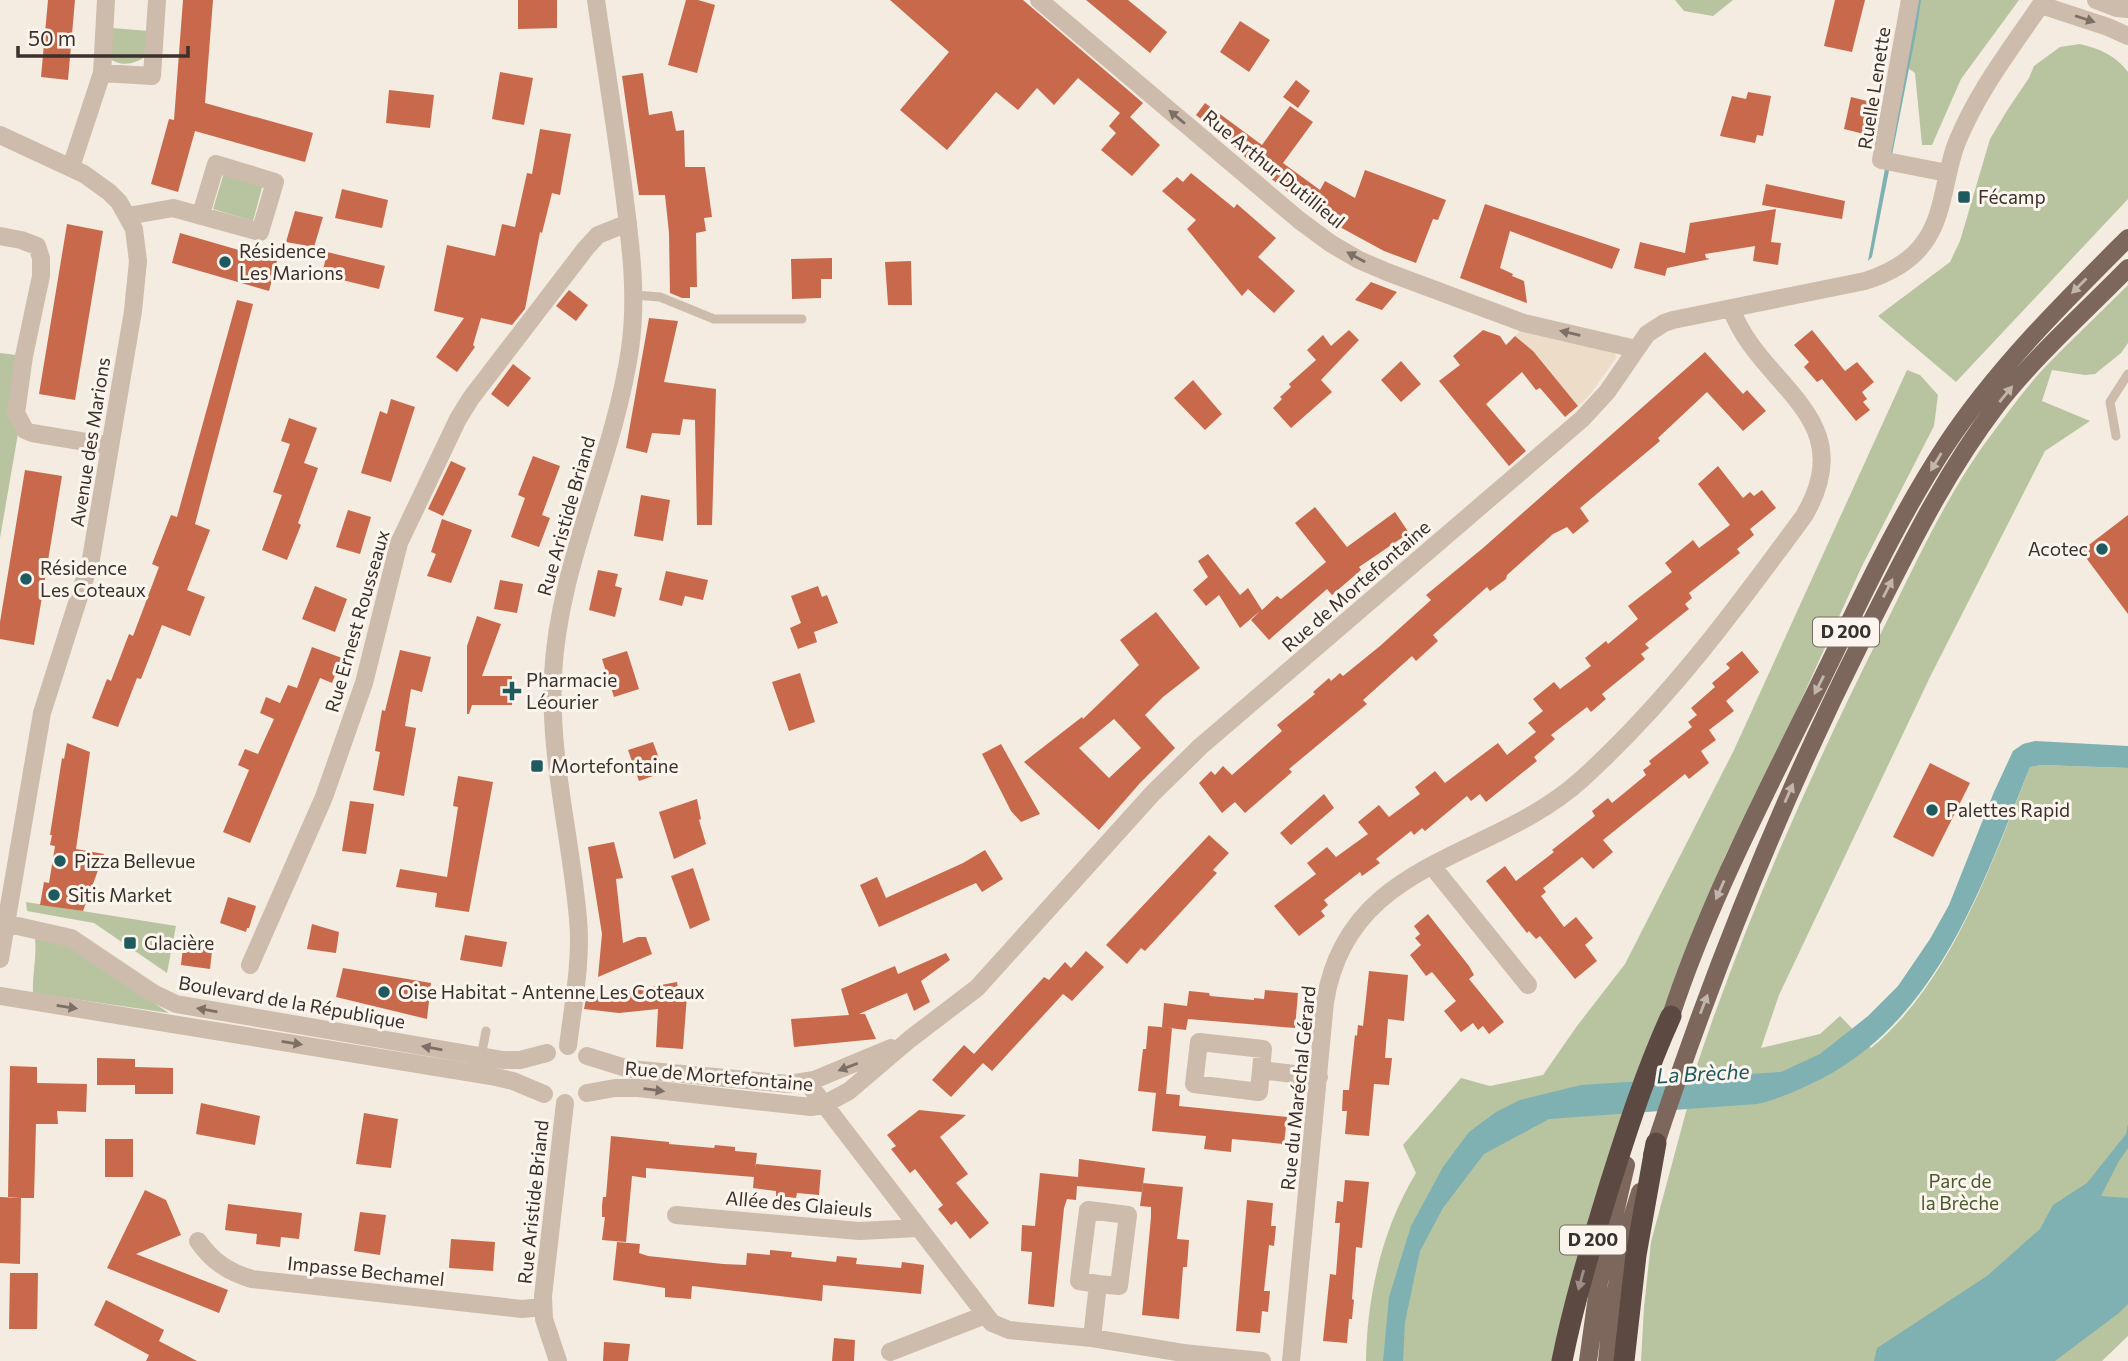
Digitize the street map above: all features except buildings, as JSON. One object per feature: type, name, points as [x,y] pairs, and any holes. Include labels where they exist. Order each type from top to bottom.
[{"type":"highway","name":"D 200","points":[[1562,1361],[1585,1264],[1671,1016]]},
{"type":"highway","name":"D 200","points":[[1624,1361],[1636,1255],[1656,1143]]},
{"type":"main road","name":"D 200","points":[[1671,1016],[1706,922],[1745,834],[1922,485],[1960,425],[2004,368],[2058,308],[2128,238]]},
{"type":"main road","name":"D 200","points":[[1607,1361],[1612,1312],[1627,1236],[1681,1068],[1729,937],[1803,762],[1844,674],[1937,495],[1971,440],[2014,385],[2050,345],[2128,268]]},
{"type":"main road","name":"D 200","points":[[1588,1361],[1608,1237],[1635,1120]]},
{"type":"street","points":[[71,167],[102,73],[106,0]]},
{"type":"street","points":[[102,73],[152,76],[157,0]]},
{"type":"street","name":"Rue Aristide Briand","points":[[568,1046],[579,922],[556,758],[554,663],[557,632],[566,591],[622,392],[630,352],[635,295],[628,223],[596,0]]},
{"type":"street","name":"Rue Arthur Dutillieul","points":[[1039,0],[1299,220],[1359,260],[1515,320],[1636,349]]},
{"type":"street","name":"Ruelle Lenette","points":[[1910,0],[1881,160],[1947,173]]},
{"type":"street","points":[[2096,0],[2128,9]]},
{"type":"street","points":[[2042,2],[2128,36]]},
{"type":"street","name":"Rue de Mortefontaine","points":[[587,1093],[615,1088],[638,1088],[804,1107],[823,1105],[849,1091],[910,1039],[977,988],[1153,793],[1201,746],[1583,419],[1607,392],[1647,334],[1664,323],[1865,281],[1887,272],[1909,258],[1925,242],[1934,223],[1956,143],[1979,96],[2042,2]]},
{"type":"street","name":"Avenue des Marions","points":[[0,135],[71,167],[97,182],[119,202],[128,216],[138,246],[138,269],[89,569],[38,732],[3,923],[0,959]]},
{"type":"street","points":[[128,216],[173,208],[260,232],[275,182],[216,164],[201,214]]},
{"type":"street","name":"Rue Ernest Rousseaux","points":[[250,965],[324,797],[366,673],[399,543],[458,419],[471,398],[586,248],[598,235],[628,223]]},
{"type":"street","points":[[0,236],[37,246],[41,258],[41,276],[24,356],[16,413],[20,422],[25,430],[32,433],[110,446]]},
{"type":"street","name":"Rue du Maréchal Gérard","points":[[1291,1361],[1327,990],[1345,943],[1362,917],[1405,880],[1543,809],[1583,778],[1636,726],[1718,633],[1810,506],[1818,487],[1822,454],[1816,430],[1804,408],[1741,330],[1731,309]]},
{"type":"street","points":[[1432,866],[1528,985]]},
{"type":"street","name":"Boulevard de la République","points":[[3,923],[71,937],[153,993],[176,1004],[481,1057],[512,1060],[547,1053]]},
{"type":"street","name":"Boulevard de la République","points":[[0,996],[491,1076],[513,1081],[544,1094]]},
{"type":"street","name":"Rue de Mortefontaine","points":[[587,1056],[629,1069],[789,1084],[807,1082],[871,1058],[910,1039]]},
{"type":"street","points":[[568,1046],[577,1048],[587,1056],[592,1064],[593,1077],[587,1093],[565,1103],[544,1094],[539,1086],[537,1073],[541,1060],[547,1053],[568,1046]]},
{"type":"street","points":[[1261,1070],[1319,1077]]},
{"type":"street","points":[[807,1082],[985,1315],[1000,1328],[1092,1338],[1182,1357],[1262,1361]]},
{"type":"street","name":"Rue Aristide Briand","points":[[558,1361],[543,1307],[565,1103]]},
{"type":"street","points":[[1088,1210],[1128,1215],[1119,1286],[1098,1284],[1079,1281],[1088,1210]]},
{"type":"street","name":"Allée des Glaieuls","points":[[676,1215],[874,1232],[918,1228]]},
{"type":"street","name":"Impasse Bechamel","points":[[198,1241],[207,1254],[227,1270],[252,1279],[522,1309],[543,1307]]},
{"type":"street","points":[[1092,1338],[1098,1284]]},
{"type":"street","points":[[890,1352],[985,1315]]},
{"type":"lane","points":[[635,295],[660,297],[714,319],[802,319]]},
{"type":"lane","points":[[2116,436],[2110,402],[2128,374]]},
{"type":"lane","points":[[481,1057],[486,1031]]},
{"type":"green space","points":[[1675,0],[1733,0],[1713,16],[1684,11]]},
{"type":"green space","points":[[1901,0],[2019,0],[1961,79],[1932,145],[1922,145],[1915,73],[1894,58]]},
{"type":"green space","points":[[112,28],[149,31],[146,56],[128,64],[110,59]]},
{"type":"green space","points":[[2080,44],[2107,54],[2128,72],[2128,199],[1956,382],[1878,316],[1950,262],[1960,241],[1990,139],[2034,66],[2060,47]]},
{"type":"green space","points":[[224,173],[263,184],[253,221],[213,209]]},
{"type":"green space","name":"Parc de la Brèche","points":[[2128,285],[2128,343],[2121,353],[2095,374],[2052,370],[2042,401],[2090,421],[2045,451],[1930,677],[1779,995],[1761,1048],[1820,1034],[1840,1016],[1871,1048],[1899,1021],[1947,955],[1985,880],[2030,767],[2041,765],[2128,768],[2128,1336],[2102,1361],[1641,1361],[1651,1242],[1687,1108],[1694,1108],[1718,1076],[1693,1077],[1733,964],[1802,798],[1916,562],[1968,468],[2037,376]]},
{"type":"green space","points":[[0,353],[24,356],[20,422],[0,538]]},
{"type":"green space","points":[[1907,370],[1920,375],[1938,395],[1934,426],[1862,566],[1773,762],[1725,856],[1669,1003],[1554,1361],[1366,1361],[1369,1312],[1379,1264],[1394,1217],[1416,1173],[1403,1145],[1461,1078],[1490,1086],[1543,1075],[1625,964],[1734,750]]},
{"type":"green space","points":[[26,902],[176,926],[167,973],[94,923],[27,911]]},
{"type":"green space","points":[[45,938],[65,943],[169,1013],[33,993],[35,939]]},
{"type":"shaded area","points":[[1522,329],[1610,351],[1615,353],[1616,358],[1589,396],[1578,406],[1532,350],[1515,336]]},
{"type":"water","points":[[1916,0],[1921,0],[1916,33],[1872,257],[1868,261]]},
{"type":"water","points":[[2035,741],[2128,746],[2128,768],[2041,765],[2030,767],[1994,856],[1952,944],[1927,984],[1897,1021],[1862,1053],[1821,1079],[1773,1099],[1757,1104],[1549,1119],[1484,1154],[1443,1208],[1420,1251],[1405,1322],[1403,1361],[1383,1361],[1389,1297],[1411,1226],[1443,1167],[1469,1132],[1496,1112],[1520,1100],[1581,1085],[1781,1072],[1820,1054],[1868,1016],[1898,986],[1949,905],[2013,751],[2023,744]]},
{"type":"water","points":[[2128,1124],[2128,1148],[2101,1196],[2128,1198],[2128,1304],[2119,1313],[2055,1361],[1874,1361],[1877,1348],[1987,1276],[2040,1229],[2053,1205],[2087,1183],[2126,1134]]},
{"type":"place","name":"Fécamp","points":[[1964,197]]},
{"type":"place","name":"Résidence Les Marions","points":[[225,262]]},
{"type":"place","name":"Acotec","points":[[2102,549]]},
{"type":"place","name":"Résidence Les Coteaux","points":[[26,579]]},
{"type":"place","name":"Pharmacie Léourier","points":[[512,691]]},
{"type":"place","name":"Mortefontaine","points":[[537,766]]},
{"type":"place","name":"Palettes Rapid","points":[[1932,810]]},
{"type":"place","name":"Pizza Bellevue","points":[[60,861]]},
{"type":"place","name":"Sitis Market","points":[[54,895]]},
{"type":"place","name":"Glacière","points":[[130,943]]},
{"type":"place","name":"Oise Habitat - Antenne Les Coteaux","points":[[384,992]]},
{"type":"water label","name":"La Brèche","points":[[1703,1074]]}]
